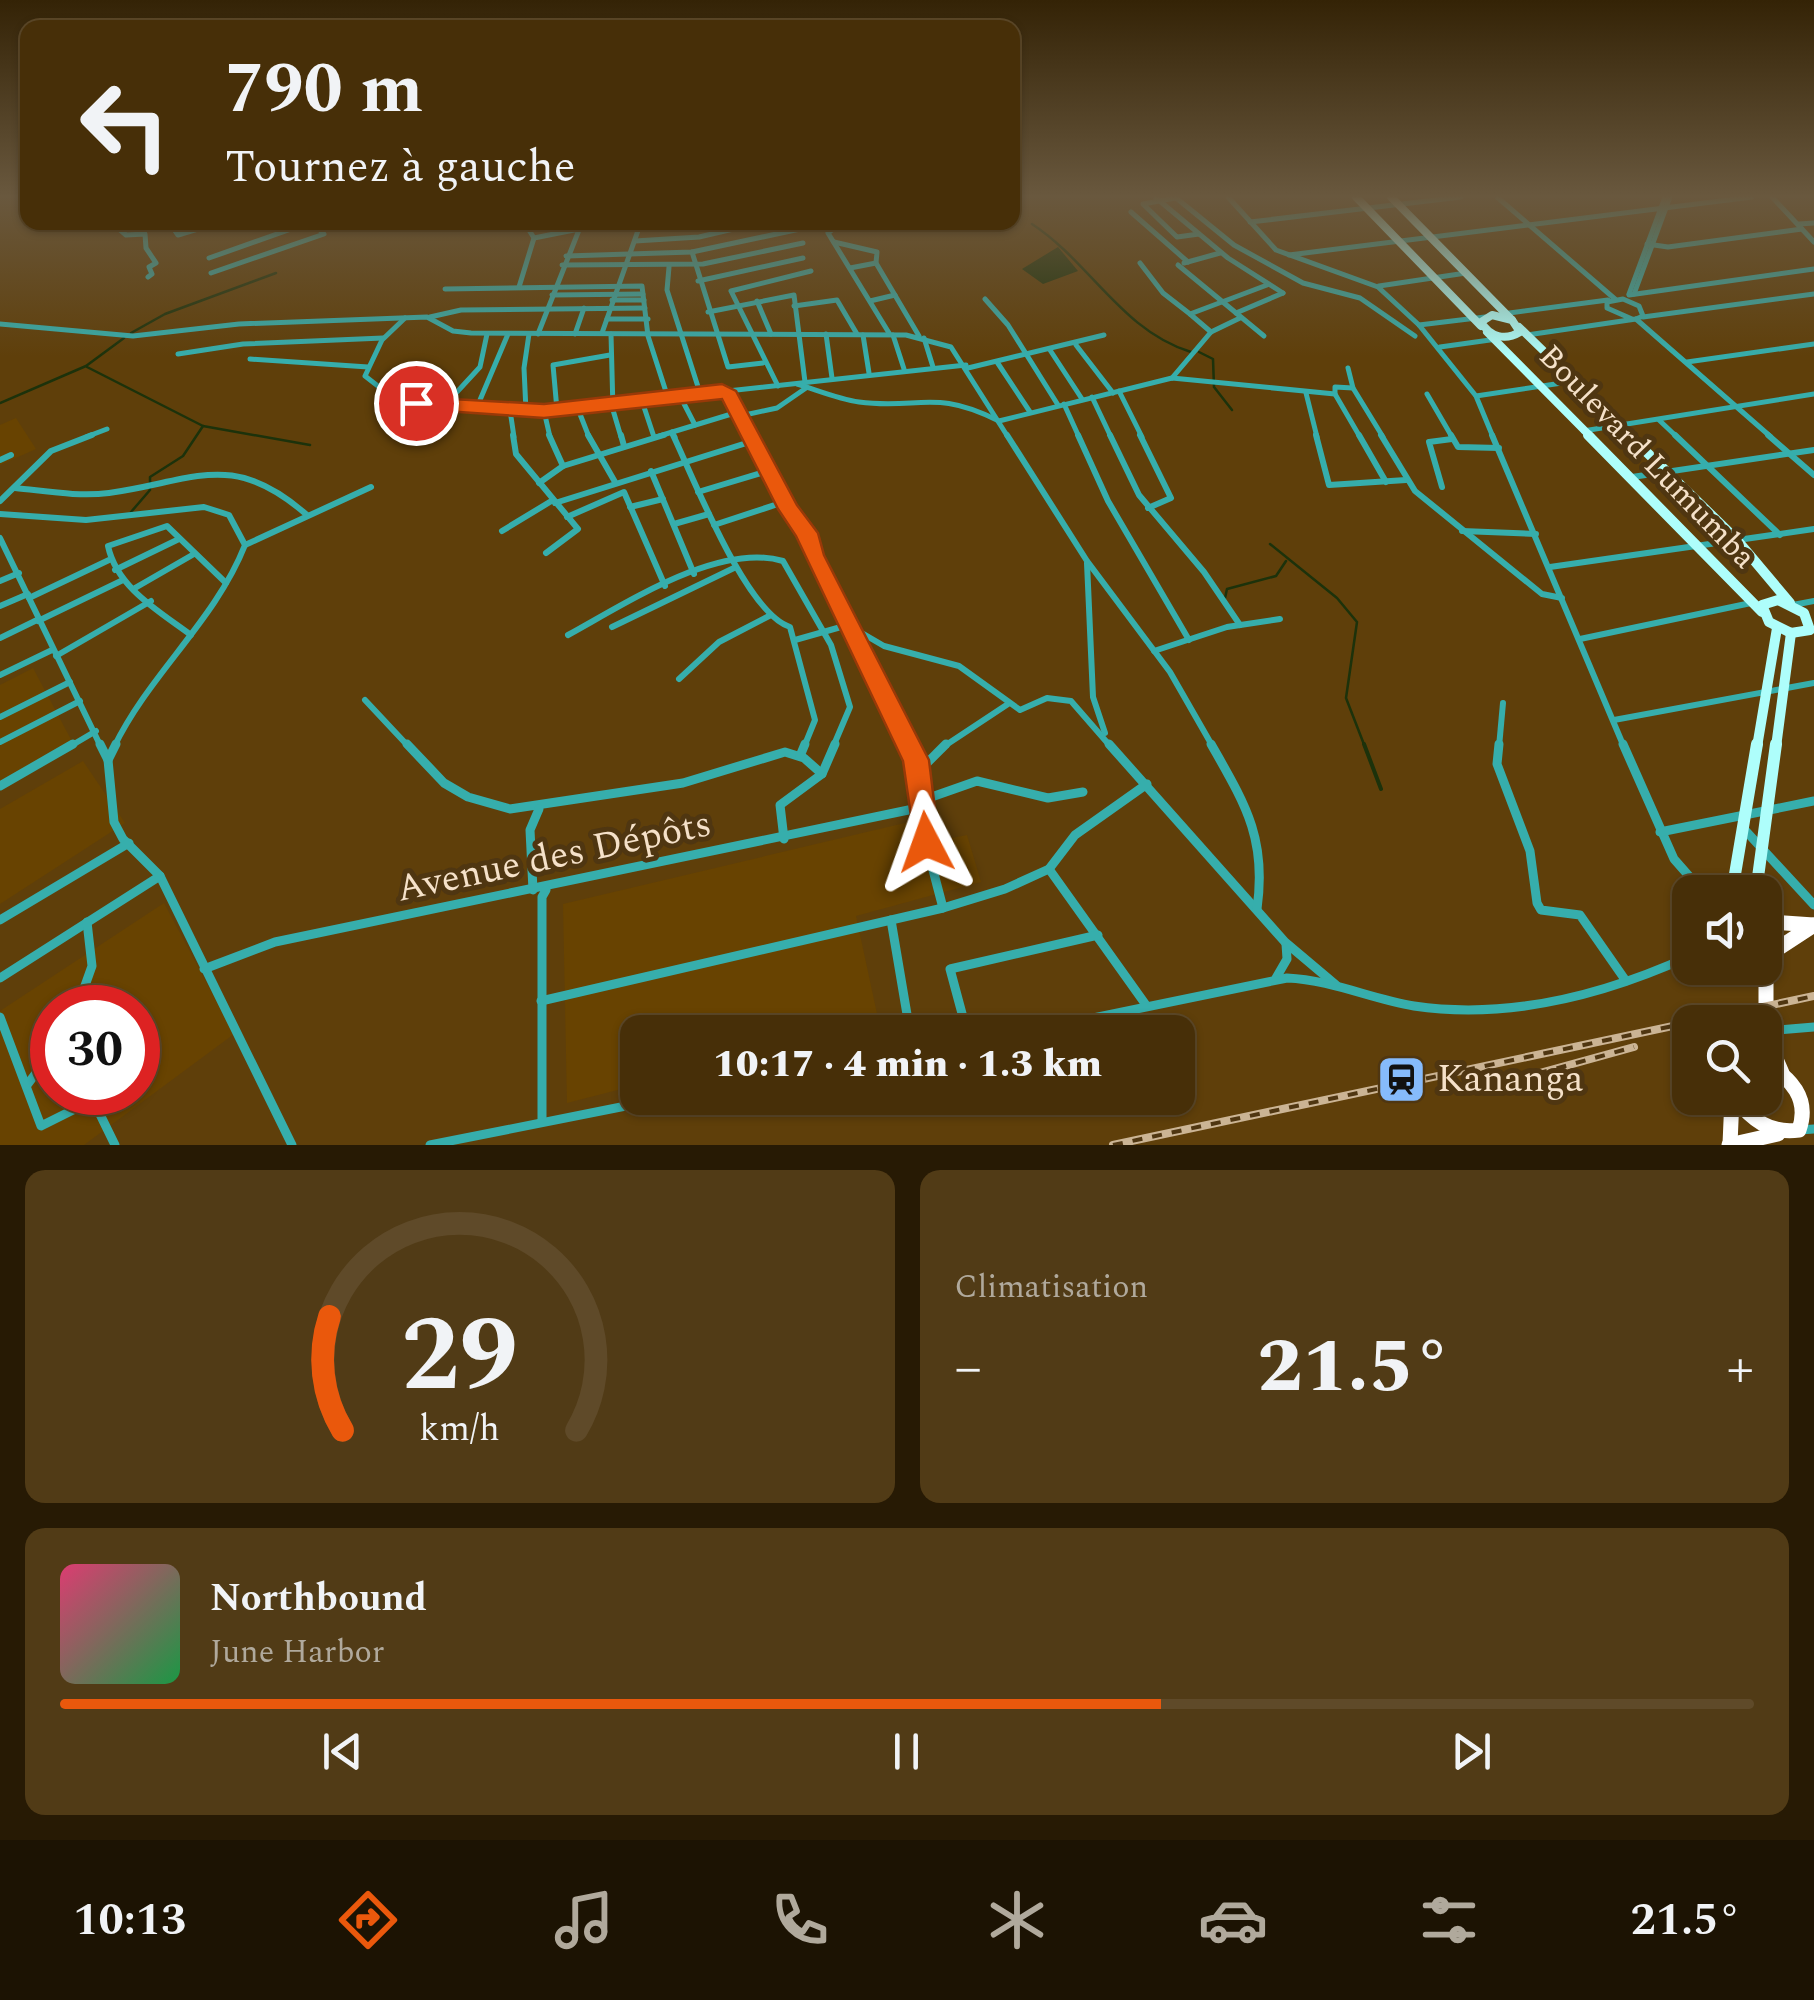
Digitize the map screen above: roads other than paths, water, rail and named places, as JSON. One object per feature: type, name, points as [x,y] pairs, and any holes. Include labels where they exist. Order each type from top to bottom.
[{"type":"highway","points":[[1782,922],[1814,925]]},
{"type":"highway","points":[[1782,946],[1814,925]]},
{"type":"highway","points":[[1782,1073],[1807,1098],[1799,1131]]},
{"type":"highway","points":[[1732,1115],[1730,1144],[1799,1131]]},
{"type":"highway","points":[[1751,1115],[1760,1124],[1799,1131]]},
{"type":"main road","name":"Boulevard Lumumba","points":[[1408,250],[1473,318],[1490,330],[1539,386],[1777,628]]},
{"type":"main road","name":"Boulevard Lumumba","points":[[1445,250],[1510,322],[1528,335],[1737,540],[1812,624]]},
{"type":"main road","points":[[1490,330],[1510,322]]},
{"type":"main road","points":[[1490,330],[1510,322]]},
{"type":"main road","points":[[1762,612],[1768,600],[1791,604]]},
{"type":"main road","points":[[1735,875],[1777,628],[1791,633],[1807,632],[1812,624]]},
{"type":"main road","points":[[1758,875],[1791,633]]},
{"type":"street","points":[[148,250],[156,263],[149,267],[152,272],[148,277]]},
{"type":"street","points":[[209,258],[230,250]]},
{"type":"street","points":[[211,272],[275,250]]},
{"type":"street","points":[[519,287],[530,250]]},
{"type":"street","points":[[538,334],[569,250]]},
{"type":"street","points":[[602,333],[630,250]]},
{"type":"street","points":[[566,256],[699,250]]},
{"type":"street","points":[[562,265],[670,267],[763,250]]},
{"type":"street","points":[[839,250],[888,333],[904,370]]},
{"type":"street","points":[[875,250],[876,263],[921,337],[933,367]]},
{"type":"street","points":[[1175,250],[1188,262]]},
{"type":"street","points":[[1172,378],[1211,332],[1282,294],[1219,250]]},
{"type":"street","points":[[1243,250],[1303,283],[1360,298],[1415,336]]},
{"type":"street","points":[[1279,250],[1300,257],[1341,250]]},
{"type":"street","points":[[1562,250],[1642,309],[1636,319]]},
{"type":"street","points":[[1648,250],[1624,299],[1610,311],[1636,319],[1814,475]]},
{"type":"street","points":[[692,252],[692,265],[729,368],[764,363]]},
{"type":"street","points":[[1222,253],[1178,266],[1264,336]]},
{"type":"street","points":[[1300,257],[1378,286],[1419,325],[1476,396],[1660,832],[1674,859],[1689,875]]},
{"type":"street","points":[[698,280],[803,258]]},
{"type":"street","points":[[850,268],[876,263]]},
{"type":"street","points":[[1140,264],[1164,293],[1211,332]]},
{"type":"street","points":[[670,267],[667,290],[700,393]]},
{"type":"street","points":[[1510,322],[1624,299],[1814,269]]},
{"type":"street","points":[[1258,278],[1277,270]]},
{"type":"street","points":[[774,386],[738,307],[734,289],[811,271]]},
{"type":"street","points":[[1378,286],[1467,273]]},
{"type":"street","points":[[1190,314],[1269,284]]},
{"type":"street","points":[[445,289],[642,286],[648,334],[668,398]]},
{"type":"street","points":[[708,312],[792,294],[805,385]]},
{"type":"street","points":[[1528,335],[1814,294]]},
{"type":"street","points":[[552,295],[644,301]]},
{"type":"street","points":[[870,301],[895,295]]},
{"type":"street","points":[[985,299],[1008,325],[1025,357],[1061,404],[1108,501],[1189,640]]},
{"type":"street","points":[[794,306],[837,300],[860,334],[869,373]]},
{"type":"street","points":[[0,324],[127,336],[239,324],[429,318],[454,310],[584,308],[612,301],[644,301]]},
{"type":"street","points":[[757,301],[771,334]]},
{"type":"street","points":[[575,334],[584,308]]},
{"type":"street","points":[[406,318],[384,338],[366,378],[388,393],[416,403],[445,406],[544,411],[796,384],[860,402],[938,398],[970,406],[999,421],[1172,378],[1224,380],[1335,394]]},
{"type":"street","points":[[429,318],[453,332],[488,334],[888,333],[921,337],[956,350],[1087,561],[1154,650],[1249,812],[1263,868],[1257,908]]},
{"type":"street","points":[[1419,325],[1473,318]]},
{"type":"street","points":[[607,319],[648,319]]},
{"type":"street","points":[[1438,347],[1490,330]]},
{"type":"street","points":[[445,406],[480,367],[488,334]]},
{"type":"street","points":[[477,407],[508,334]]},
{"type":"street","points":[[526,410],[524,368],[529,334]]},
{"type":"street","points":[[611,334],[612,405],[624,446]]},
{"type":"street","points":[[826,334],[832,378]]},
{"type":"street","points":[[539,483],[563,466],[624,446],[695,424],[777,408],[805,385],[869,373],[996,362],[1076,346],[1104,335]]},
{"type":"street","points":[[178,354],[243,344],[384,338]]},
{"type":"street","points":[[1686,362],[1814,344]]},
{"type":"street","points":[[1076,346],[1116,392],[1171,498],[1148,508]]},
{"type":"street","points":[[1050,350],[1082,399]]},
{"type":"street","points":[[557,410],[553,365],[610,355]]},
{"type":"street","points":[[250,359],[368,367]]},
{"type":"street","points":[[996,362],[1030,412]]},
{"type":"street","points":[[1348,368],[1353,388],[1406,480],[1460,530],[1542,594],[1563,599]]},
{"type":"street","points":[[1476,396],[1575,381]]},
{"type":"street","points":[[1353,388],[1334,387],[1386,482]]},
{"type":"street","points":[[733,399],[740,390]]},
{"type":"street","points":[[722,391],[733,399],[784,502],[807,533],[919,771],[921,804],[943,908]]},
{"type":"street","points":[[1306,393],[1329,485],[1406,480]]},
{"type":"street","points":[[1427,394],[1452,439],[1462,448],[1499,448]]},
{"type":"street","points":[[1583,431],[1814,394]]},
{"type":"street","points":[[680,396],[695,424]]},
{"type":"street","points":[[1092,397],[1148,508],[1204,572],[1240,625]]},
{"type":"street","points":[[642,401],[654,437]]},
{"type":"street","points":[[578,408],[596,455],[615,482]]},
{"type":"street","points":[[510,410],[512,447],[578,530],[546,553]]},
{"type":"street","points":[[544,411],[545,427],[563,466]]},
{"type":"street","points":[[1658,419],[1780,535]]},
{"type":"street","points":[[0,501],[52,451],[107,429]]},
{"type":"street","points":[[672,432],[734,564],[776,624],[789,625],[795,640],[815,720],[800,756]]},
{"type":"street","points":[[1442,486],[1429,442],[1452,439]]},
{"type":"street","points":[[502,531],[570,494],[579,499],[615,482],[753,441]]},
{"type":"street","points":[[1628,478],[1814,450]]},
{"type":"street","points":[[0,460],[11,455]]},
{"type":"street","points":[[14,488],[94,494],[205,471],[226,472],[274,488],[306,515]]},
{"type":"street","points":[[652,471],[694,574]]},
{"type":"street","points":[[698,492],[768,471]]},
{"type":"street","points":[[108,760],[140,701],[191,635],[245,545],[371,487]]},
{"type":"street","points":[[567,517],[622,492],[664,586]]},
{"type":"street","points":[[630,506],[663,499]]},
{"type":"street","points":[[714,525],[784,502]]},
{"type":"street","points":[[0,514],[86,520],[204,507],[228,515],[245,545]]},
{"type":"street","points":[[674,524],[709,514]]},
{"type":"street","points":[[191,635],[123,580],[109,560],[110,544],[167,526],[226,582]]},
{"type":"street","points":[[1550,567],[1692,543],[1814,529]]},
{"type":"street","points":[[1460,530],[1536,534]]},
{"type":"street","points":[[0,538],[37,621],[108,760],[114,822],[128,844],[160,876],[292,1145]]},
{"type":"street","points":[[115,570],[179,539]]},
{"type":"street","points":[[134,588],[194,554]]},
{"type":"street","points":[[568,635],[694,574],[766,555],[784,562],[824,633],[850,707],[822,774],[782,803],[784,839]]},
{"type":"street","points":[[0,606],[109,560]]},
{"type":"street","points":[[1087,561],[1093,697],[1112,748]]},
{"type":"street","points":[[612,627],[734,564]]},
{"type":"street","points":[[0,581],[19,574]]},
{"type":"street","points":[[0,638],[123,580]]},
{"type":"street","points":[[0,675],[54,653],[151,601]]},
{"type":"street","points":[[1791,604],[1814,601]]},
{"type":"street","points":[[1580,640],[1751,604]]},
{"type":"street","points":[[679,678],[718,642],[771,615]]},
{"type":"street","points":[[1154,650],[1240,625],[1280,619]]},
{"type":"street","points":[[795,640],[848,625],[884,646],[959,666],[1020,710],[1047,698],[1071,701],[1285,942],[1336,985]]},
{"type":"street","points":[[0,717],[70,682]]},
{"type":"street","points":[[1614,720],[1814,683]]},
{"type":"street","points":[[365,700],[456,790],[483,802],[523,811],[683,783],[785,752],[800,756],[822,774]]},
{"type":"street","points":[[0,742],[80,701]]},
{"type":"street","points":[[1503,703],[1497,764],[1506,799],[1530,851],[1537,903],[1542,910],[1580,915],[1626,981]]},
{"type":"street","points":[[919,771],[950,740],[1008,704]]},
{"type":"street","points":[[0,786],[96,732]]},
{"type":"street","name":"Avenue des Dépôts","points":[[204,969],[275,942],[500,893],[540,892],[784,839],[921,804],[977,781],[1048,798],[1083,792]]},
{"type":"street","points":[[541,1001],[943,908],[1005,890],[1049,868],[1053,854],[1066,842],[1147,784]]},
{"type":"street","points":[[1660,832],[1745,822],[1767,810],[1814,801]]},
{"type":"street","points":[[530,830],[540,807]]},
{"type":"street","points":[[523,811],[540,892],[542,1122]]},
{"type":"street","points":[[1745,822],[1814,905]]},
{"type":"street","points":[[0,920],[128,844]]},
{"type":"street","points":[[1049,868],[1146,1005]]},
{"type":"street","points":[[0,978],[160,876]]},
{"type":"street","points":[[891,920],[907,1015]]},
{"type":"street","points":[[87,922],[95,955],[89,985]]},
{"type":"street","points":[[963,1015],[950,970],[1098,934]]},
{"type":"street","points":[[1276,979],[1287,959],[1285,942]]},
{"type":"street","points":[[1101,1015],[1276,979],[1308,978],[1412,1006],[1505,1010],[1626,981],[1672,963]]},
{"type":"street","points":[[0,1017],[16,1069],[27,1085],[41,1126],[93,1100],[116,1145]]},
{"type":"street","points":[[1782,1032],[1814,1027]]},
{"type":"street","points":[[27,1085],[30,1081]]},
{"type":"street","points":[[430,1145],[620,1107]]},
{"type":"waterway","points":[[1065,250],[1145,328],[1191,352]]},
{"type":"waterway","points":[[131,333],[165,314],[276,273]]},
{"type":"waterway","points":[[0,403],[86,366],[124,338]]},
{"type":"waterway","points":[[1199,352],[1213,359],[1214,387],[1232,410]]},
{"type":"waterway","points":[[87,367],[203,426]]},
{"type":"waterway","points":[[131,512],[150,490],[150,477],[183,456],[203,426]]},
{"type":"waterway","points":[[203,426],[310,445]]},
{"type":"waterway","points":[[1270,544],[1337,598],[1357,622],[1346,698],[1365,747]]},
{"type":"waterway","points":[[1225,598],[1227,589],[1276,576],[1286,561]]},
{"type":"waterway","points":[[1364,744],[1381,789]]},
{"type":"railway","points":[[1113,1145],[1814,996]]},
{"type":"railway","points":[[1518,1079],[1634,1047]]},
{"type":"place","name":"Kananga","points":[[1402,1080]]}]
